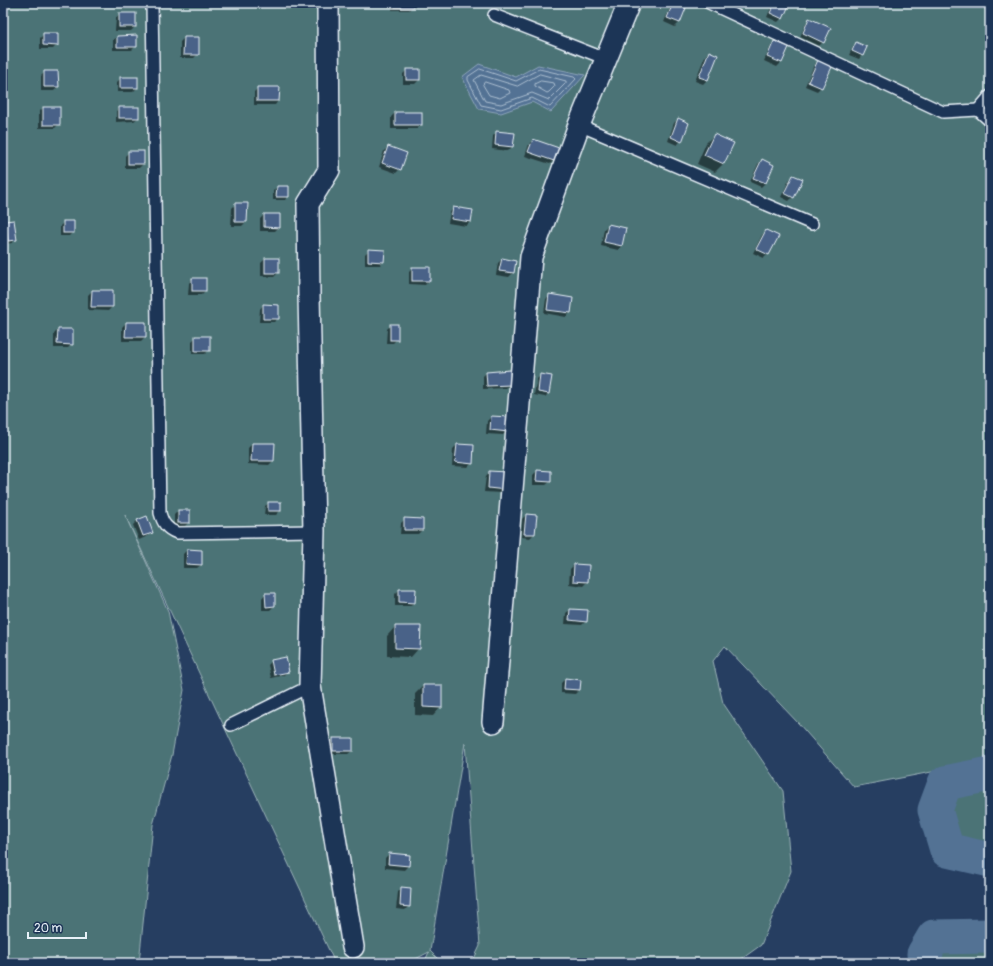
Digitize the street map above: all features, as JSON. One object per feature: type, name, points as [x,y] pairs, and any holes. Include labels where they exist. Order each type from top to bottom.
[{"type":"street","points":[[328,3],[329,170],[308,204],[308,295],[314,531],[310,686],[353,947]]},
{"type":"street","points":[[493,722],[531,257],[579,125],[629,3]]},
{"type":"lane","points":[[152,3],[160,514],[162,521],[167,528],[177,533],[314,531]]},
{"type":"lane","points":[[709,3],[943,112],[978,110],[990,120]]},
{"type":"lane","points":[[494,15],[606,59]]},
{"type":"lane","points":[[978,110],[990,96]]},
{"type":"lane","points":[[579,125],[812,224]]},
{"type":"lane","points":[[231,725],[310,686]]},
{"type":"green space","points":[[3,3],[990,3],[990,753],[978,763],[854,787],[799,724],[725,646],[713,661],[723,703],[783,791],[791,871],[761,945],[736,963],[472,963],[480,946],[465,743],[430,951],[442,963],[424,963],[429,952],[408,963],[335,963],[125,515],[168,611],[184,690],[172,755],[153,825],[139,963],[3,963]]},
{"type":"green space","points":[[990,774],[990,860],[947,850],[935,810],[945,783]]},
{"type":"green space","points":[[990,936],[990,963],[926,963],[924,954],[934,937]]},
{"type":"water","points":[[479,64],[516,77],[538,65],[585,75],[551,112],[532,102],[501,113],[479,109],[462,77]]},
{"type":"building","points":[[395,3],[414,3],[414,7],[395,7]]},
{"type":"building","points":[[673,3],[686,8],[680,23],[667,18]]},
{"type":"building","points":[[775,3],[790,3],[783,19],[770,13]]},
{"type":"building","points":[[119,13],[136,13],[136,27],[119,27]]},
{"type":"building","points":[[809,18],[831,28],[824,43],[803,33]]},
{"type":"building","points":[[43,33],[58,33],[58,46],[43,45]]},
{"type":"building","points":[[137,35],[137,47],[117,47],[117,36]]},
{"type":"building","points":[[184,37],[199,37],[199,55],[183,55]]},
{"type":"building","points":[[774,41],[789,47],[782,63],[767,57]]},
{"type":"building","points":[[856,42],[867,47],[863,56],[852,51]]},
{"type":"building","points":[[709,51],[718,55],[708,80],[699,77]]},
{"type":"building","points":[[818,60],[832,67],[822,88],[808,82]]},
{"type":"building","points":[[406,69],[420,69],[420,80],[406,80]]},
{"type":"building","points":[[44,71],[58,71],[59,87],[44,87]]},
{"type":"building","points":[[120,77],[138,77],[138,88],[120,88]]},
{"type":"building","points":[[257,87],[280,87],[279,101],[257,101]]},
{"type":"building","points":[[43,107],[60,107],[60,125],[43,125]]},
{"type":"building","points":[[119,107],[139,107],[139,118],[119,118]]},
{"type":"building","points":[[395,112],[422,112],[422,125],[395,125]]},
{"type":"building","points":[[678,118],[689,123],[682,142],[671,137]]},
{"type":"building","points":[[496,131],[515,133],[513,147],[495,145]]},
{"type":"building","points":[[714,134],[734,143],[724,164],[704,155]]},
{"type":"building","points":[[533,139],[559,148],[554,161],[528,152]]},
{"type":"building","points":[[388,146],[407,153],[401,170],[382,163]]},
{"type":"building","points":[[128,151],[144,151],[144,164],[128,164]]},
{"type":"building","points":[[762,159],[774,165],[766,183],[753,178]]},
{"type":"building","points":[[793,175],[803,179],[794,198],[784,193]]},
{"type":"building","points":[[277,186],[289,186],[289,197],[276,197]]},
{"type":"building","points":[[235,203],[248,203],[247,222],[235,222]]},
{"type":"building","points":[[453,207],[473,210],[471,222],[451,219]]},
{"type":"building","points":[[264,214],[280,214],[280,228],[264,227]]},
{"type":"building","points":[[14,220],[17,240],[8,241],[5,221]]},
{"type":"building","points":[[63,221],[74,221],[74,233],[63,233]]},
{"type":"building","points":[[608,224],[626,228],[622,246],[604,242]]},
{"type":"building","points":[[766,230],[779,236],[769,255],[756,249]]},
{"type":"building","points":[[368,249],[385,250],[384,262],[368,261]]},
{"type":"building","points":[[265,258],[279,258],[279,273],[265,273]]},
{"type":"building","points":[[502,258],[516,261],[514,273],[499,271]]},
{"type":"building","points":[[412,267],[430,267],[430,281],[412,281]]},
{"type":"building","points":[[192,278],[206,278],[206,291],[192,291]]},
{"type":"building","points":[[92,290],[113,290],[113,307],[91,307]]},
{"type":"building","points":[[549,294],[573,298],[571,313],[547,310]]},
{"type":"building","points":[[263,304],[279,305],[279,319],[263,319]]},
{"type":"building","points":[[126,322],[146,322],[146,337],[125,337]]},
{"type":"building","points":[[390,324],[398,324],[398,340],[390,340]]},
{"type":"building","points":[[58,329],[73,329],[73,345],[57,344]]},
{"type":"building","points":[[195,336],[210,336],[210,351],[195,351]]},
{"type":"building","points":[[510,370],[511,385],[487,386],[486,372]]},
{"type":"building","points":[[540,374],[552,376],[549,394],[538,392]]},
{"type":"building","points":[[491,416],[509,417],[508,432],[490,430]]},
{"type":"building","points":[[252,443],[275,443],[274,461],[251,461]]},
{"type":"building","points":[[457,444],[474,445],[473,464],[455,462]]},
{"type":"building","points":[[537,470],[551,471],[551,482],[536,481]]},
{"type":"building","points":[[489,471],[507,472],[506,490],[488,488]]},
{"type":"building","points":[[268,502],[281,502],[281,511],[268,511]]},
{"type":"building","points":[[178,510],[190,510],[190,523],[178,523]]},
{"type":"building","points":[[526,514],[537,515],[535,534],[524,534]]},
{"type":"building","points":[[147,516],[153,533],[143,536],[137,520]]},
{"type":"building","points":[[404,518],[423,519],[423,530],[404,530]]},
{"type":"building","points":[[187,549],[202,550],[202,565],[186,564]]},
{"type":"building","points":[[574,564],[589,565],[588,582],[573,581]]},
{"type":"building","points":[[399,589],[416,589],[415,603],[399,602]]},
{"type":"building","points":[[265,593],[275,593],[275,606],[266,607]]},
{"type":"building","points":[[570,609],[588,610],[587,622],[569,620]]},
{"type":"building","points":[[395,626],[421,626],[420,649],[395,648]]},
{"type":"building","points":[[286,657],[289,672],[274,675],[271,660]]},
{"type":"building","points":[[565,678],[581,680],[580,690],[564,689]]},
{"type":"building","points":[[423,685],[442,685],[442,708],[423,707]]},
{"type":"building","points":[[333,738],[353,738],[353,751],[333,751]]},
{"type":"building","points":[[389,853],[410,855],[409,866],[388,864]]},
{"type":"building","points":[[401,887],[411,888],[410,907],[400,906]]},
{"type":"waterway","points":[[990,774],[945,783],[935,810],[947,850],[990,860]]},
{"type":"waterway","points":[[926,963],[924,954],[934,937],[990,936]]}]
